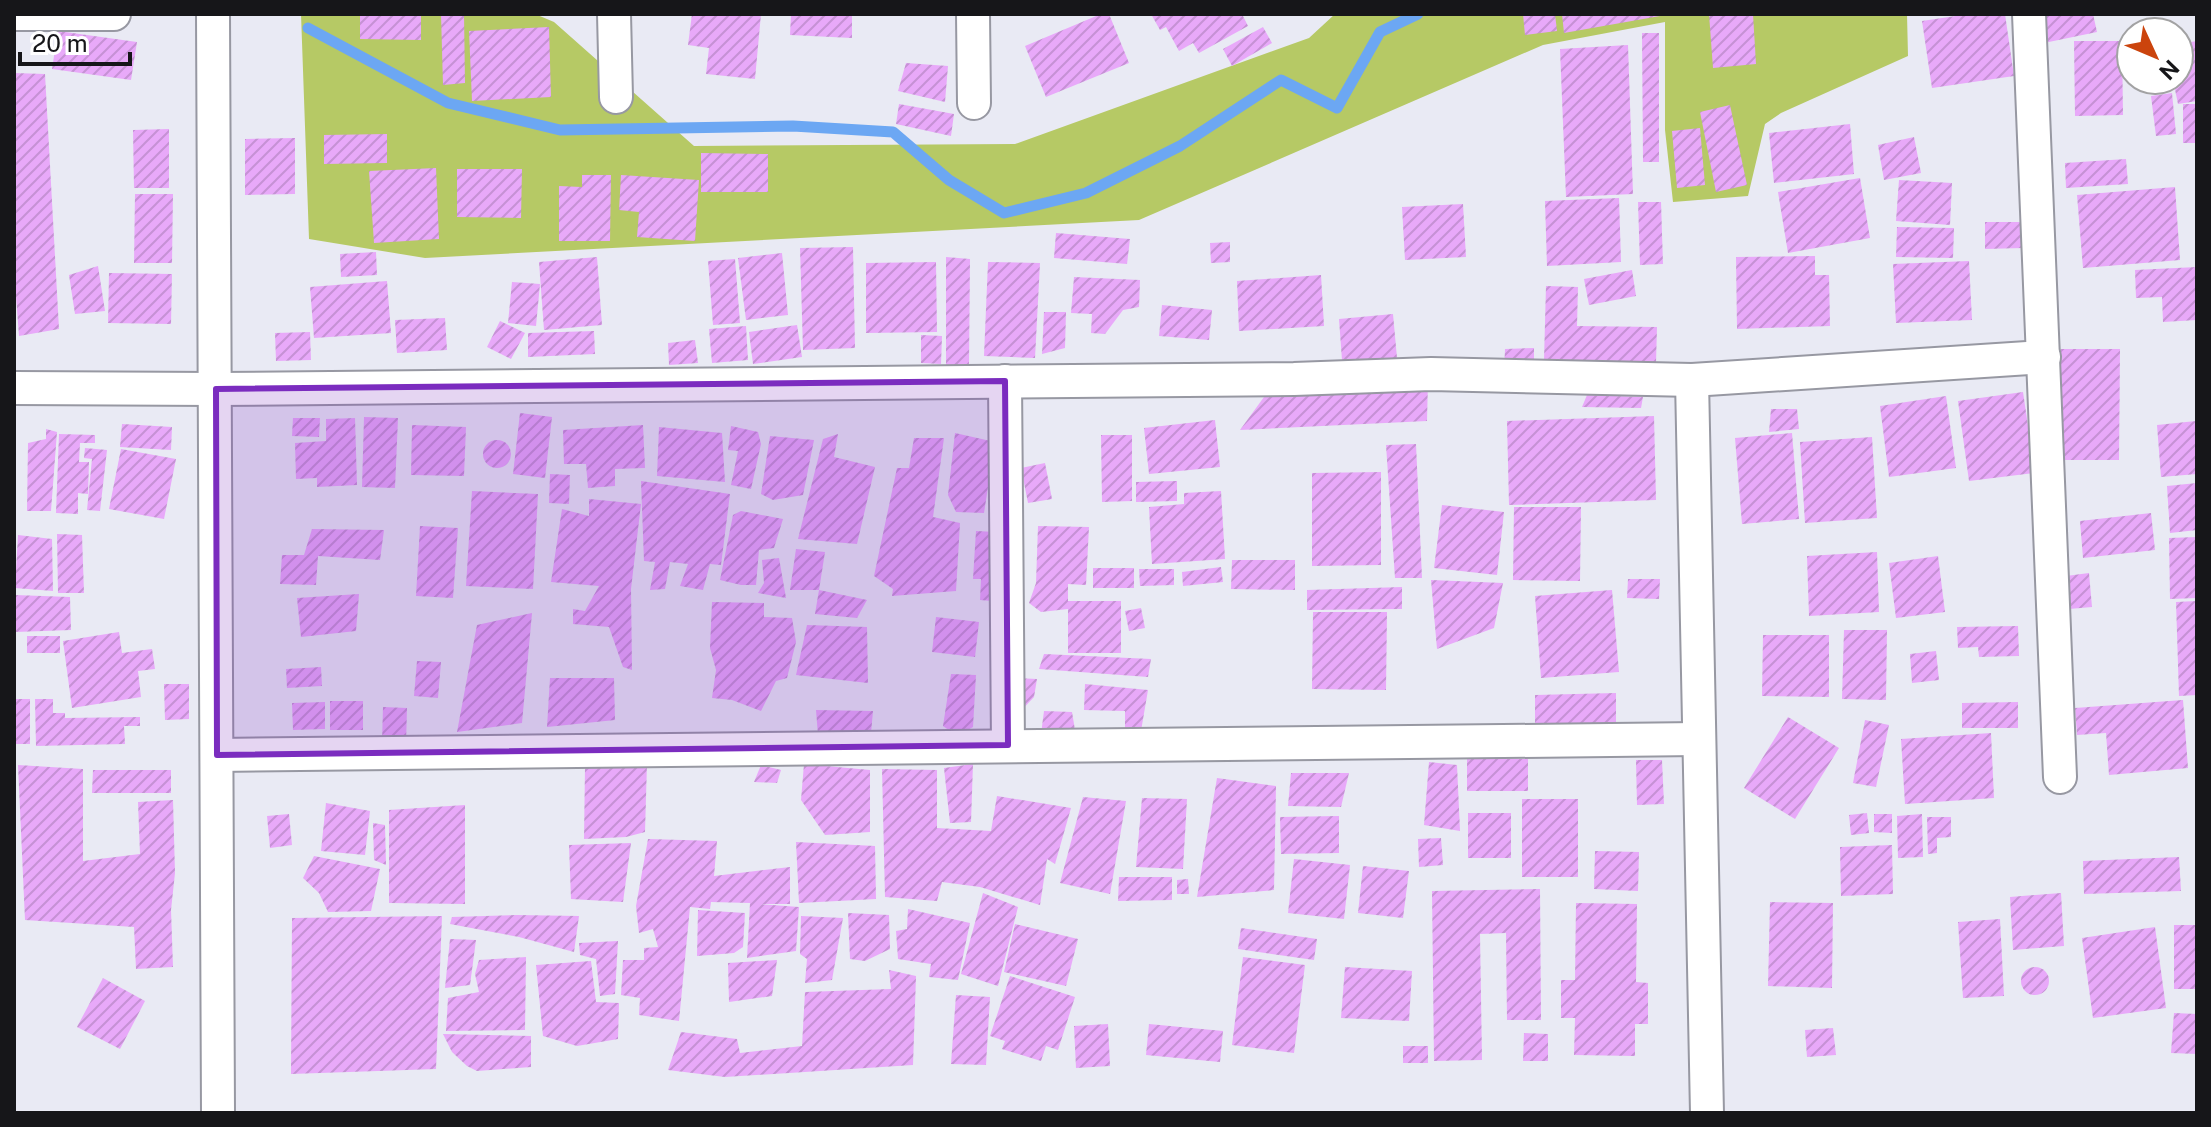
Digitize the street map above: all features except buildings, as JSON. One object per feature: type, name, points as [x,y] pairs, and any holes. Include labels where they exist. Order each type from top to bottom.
[{"type":"street","points":[[14,14],[114,14]]},
{"type":"street","points":[[213,14],[218,1113]]},
{"type":"street","points":[[614,14],[616,97]]},
{"type":"street","points":[[973,14],[974,103]]},
{"type":"street","points":[[2029,14],[2060,777]]},
{"type":"street","points":[[14,388],[216,389],[1294,379],[1431,374],[1692,380],[2044,357]]},
{"type":"street","points":[[1692,380],[1707,1113]]},
{"type":"street","points":[[1005,381],[1008,745]]},
{"type":"street","points":[[217,755],[1698,739]]},
{"type":"highlighted area","points":[[1005,381],[1008,745],[217,755],[216,389]]},
{"type":"green space","points":[[301,14],[535,14],[554,22],[694,146],[1015,144],[1309,38],[1335,14],[1907,14],[1908,56],[1781,113],[1765,124],[1748,196],[1673,202],[1665,130],[1665,22],[1543,45],[1139,220],[425,258],[309,239]]},
{"type":"waterway","points":[[308,28],[448,103],[560,130],[793,126],[893,132],[949,180],[1004,213],[1086,193],[1180,146],[1281,80],[1337,108],[1380,32],[1418,14]]}]
